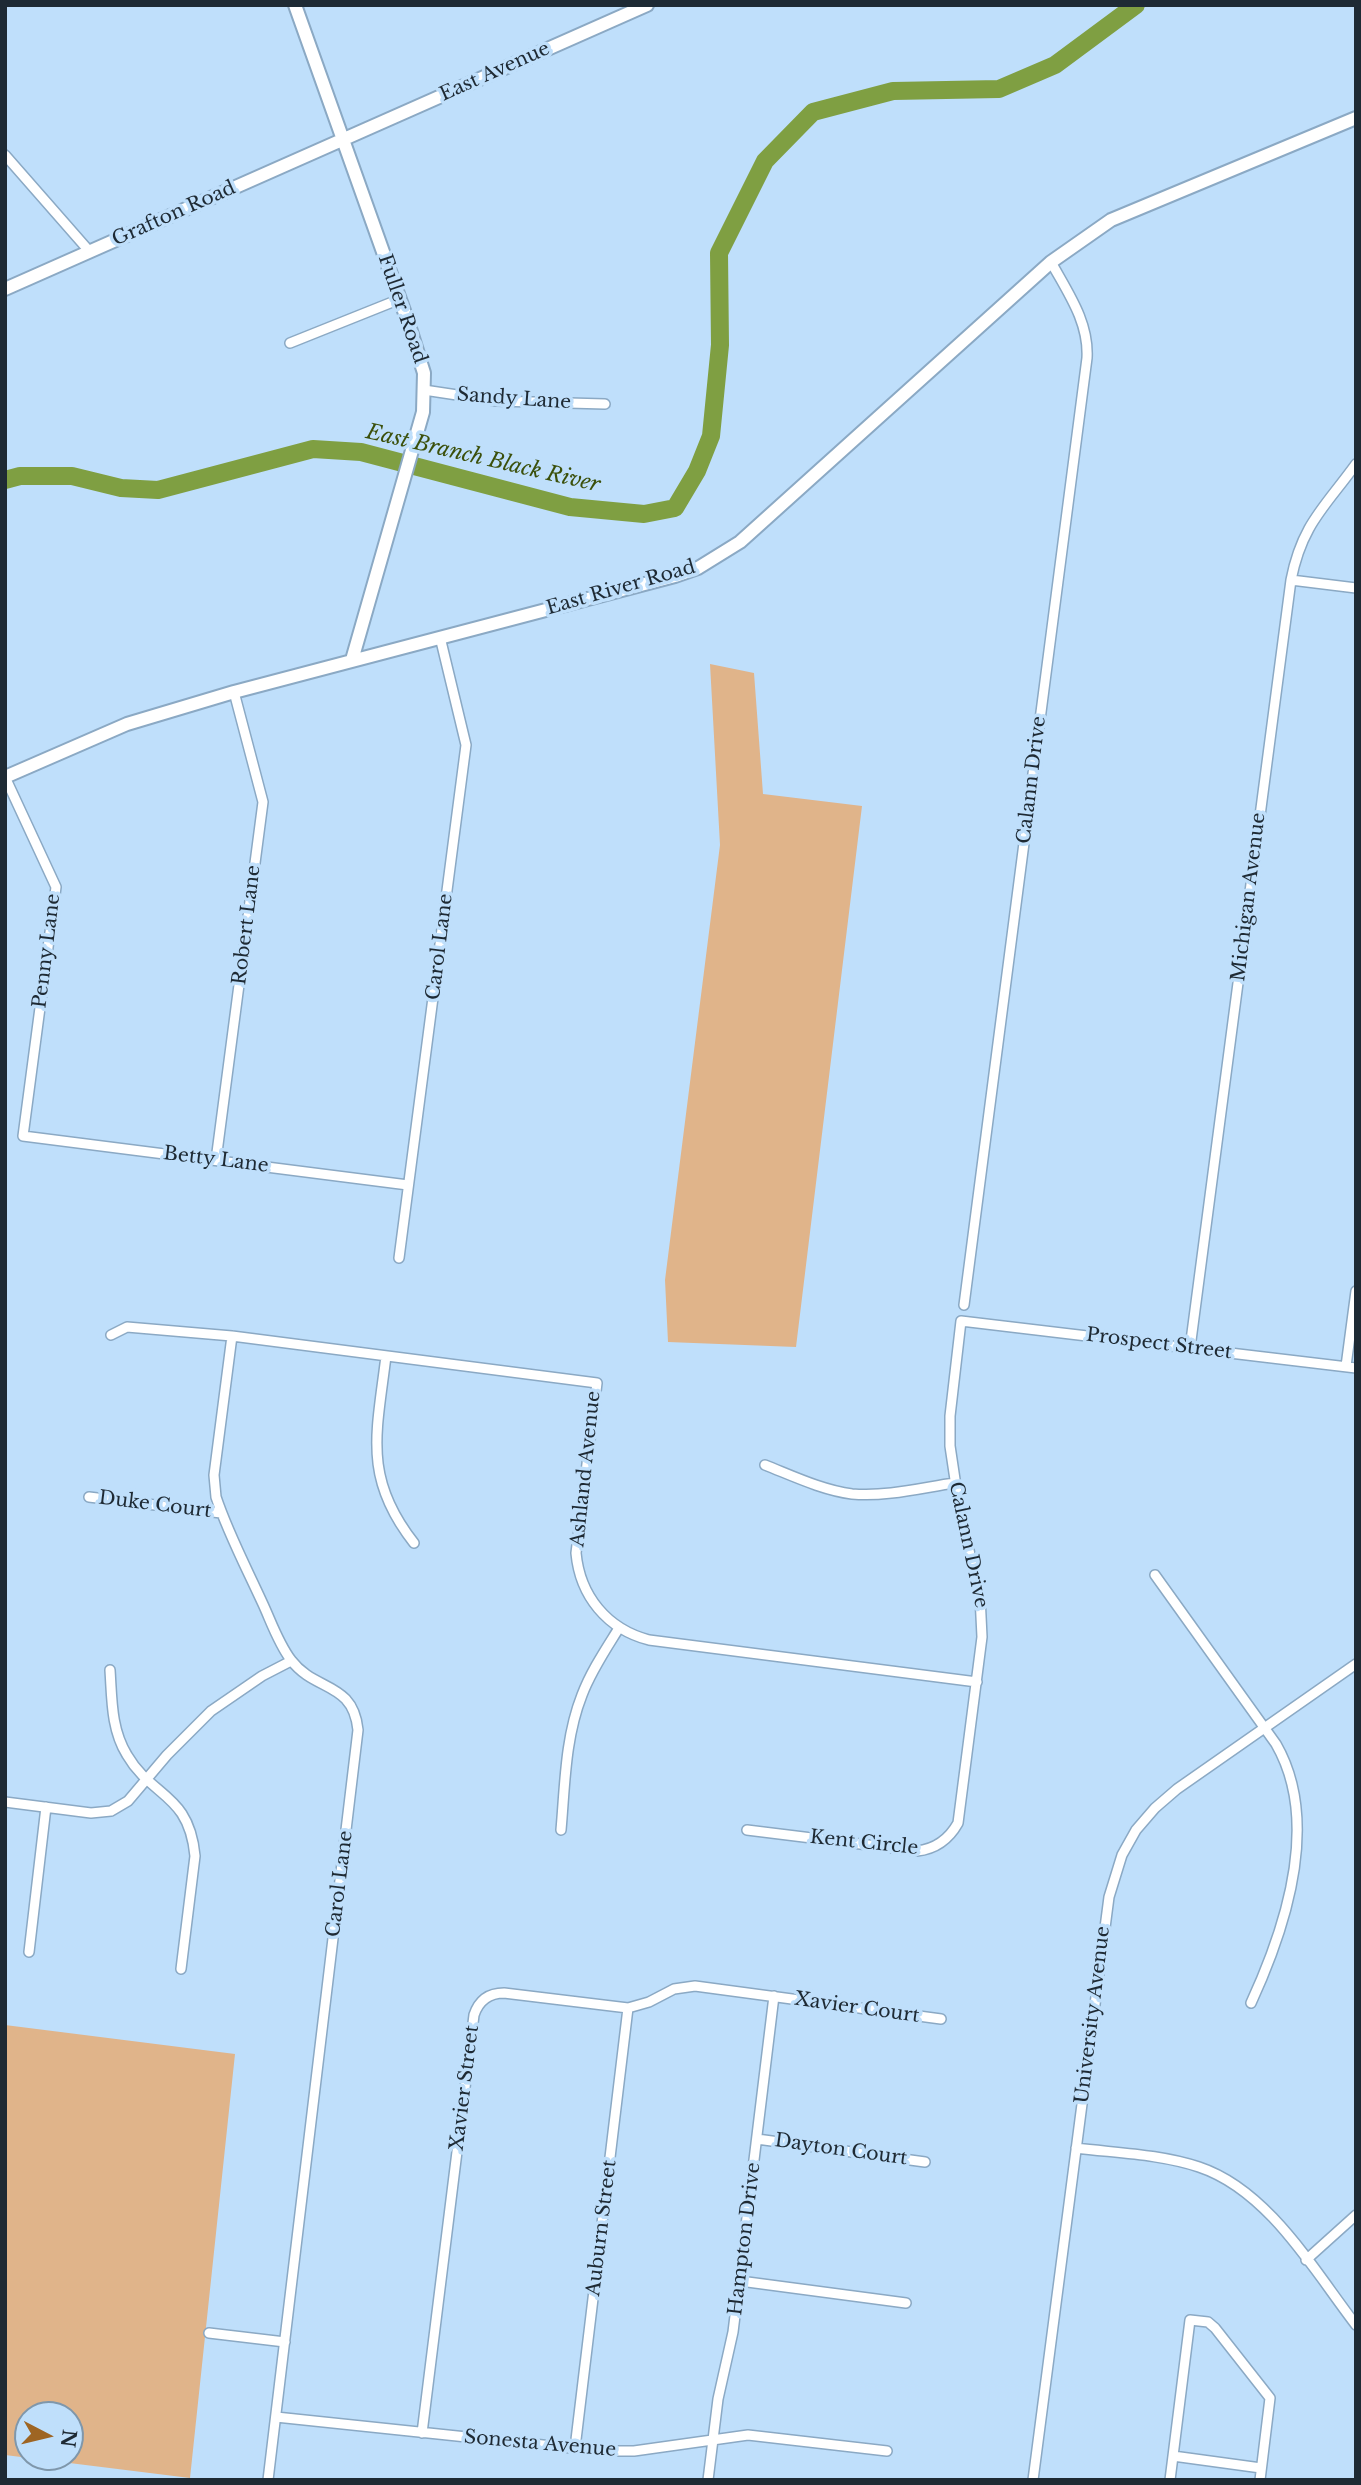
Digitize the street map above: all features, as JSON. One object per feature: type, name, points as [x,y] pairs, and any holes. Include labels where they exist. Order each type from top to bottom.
[{"type":"street","name":"Fuller Road","points":[[295,5],[424,373],[423,412],[417,437],[352,660]]},
{"type":"street","name":"East Avenue","points":[[343,139],[647,5]]},
{"type":"street","name":"East River Road","points":[[5,777],[127,724],[352,660],[675,576],[719,556],[740,542],[1051,262],[1111,220],[1356,118]]},
{"type":"street","name":"Grafton Road","points":[[5,289],[343,139]]},
{"type":"street","points":[[5,155],[90,252]]},
{"type":"street","name":"Calann Drive","points":[[964,1305],[1087,358],[1088,344],[1084,324],[1051,262]]},
{"type":"street","points":[[290,343],[400,299]]},
{"type":"street","name":"Sandy Lane","points":[[424,390],[497,401],[605,404]]},
{"type":"street","name":"Michigan Avenue","points":[[1190,1348],[1291,580],[1309,527],[1327,499],[1356,464]]},
{"type":"street","points":[[1291,580],[1356,588]]},
{"type":"street","name":"Carol Lane","points":[[399,1258],[466,746],[440,637]]},
{"type":"street","name":"Robert Lane","points":[[216,1160],[263,802],[234,692]]},
{"type":"street","name":"Penny Lane","points":[[5,777],[56,887],[23,1136]]},
{"type":"street","name":"Betty Lane","points":[[23,1136],[408,1185]]},
{"type":"street","points":[[1351,1367],[1356,1291]]},
{"type":"street","name":"Calann Drive","points":[[961,1321],[950,1416],[954,1483],[980,1596],[982,1637],[961,1811]]},
{"type":"street","name":"Prospect Street","points":[[961,1321],[1351,1367]]},
{"type":"street","name":"Ashland Avenue","points":[[111,1335],[127,1327],[232,1336],[597,1383],[576,1537],[577,1561],[583,1585],[590,1599],[606,1618],[619,1628],[649,1640],[977,1682]]},
{"type":"street","name":"Carol Lane","points":[[232,1336],[214,1475],[221,1513],[291,1661],[305,1674],[340,1692],[348,1700],[354,1711],[358,1730],[268,2480]]},
{"type":"street","points":[[386,1356],[376,1441],[377,1465],[382,1489],[391,1511],[414,1543]]},
{"type":"street","points":[[765,1465],[827,1488],[850,1493],[887,1493],[954,1483]]},
{"type":"street","name":"Duke Court","points":[[89,1497],[221,1513]]},
{"type":"street","points":[[1155,1575],[1265,1728],[1282,1755],[1292,1778],[1298,1827],[1286,1906],[1276,1943],[1251,2003]]},
{"type":"street","points":[[561,1830],[568,1752],[576,1713],[591,1675],[619,1628]]},
{"type":"street","points":[[5,1802],[91,1813],[111,1811],[128,1801],[188,1732],[211,1712],[262,1676],[291,1661]]},
{"type":"street","name":"University Avenue","points":[[1033,2480],[1109,1897],[1122,1855],[1145,1818],[1166,1798],[1356,1664]]},
{"type":"street","points":[[110,1670],[113,1718],[117,1735],[128,1757],[147,1779],[177,1805],[194,1842],[195,1856],[181,1969]]},
{"type":"street","points":[[29,1952],[46,1807]]},
{"type":"street","name":"Kent Circle","points":[[747,1830],[917,1851],[933,1848],[943,1842],[954,1830],[961,1811]]},
{"type":"street","name":"Xavier Street","points":[[422,2433],[476,2008],[486,1997],[499,1993],[628,2008],[684,1987],[774,1996]]},
{"type":"street","name":"Xavier Court","points":[[774,1996],[941,2019]]},
{"type":"street","name":"Hampton Drive","points":[[708,2480],[718,2399],[733,2332],[740,2281],[774,1996]]},
{"type":"street","name":"Auburn Street","points":[[575,2448],[628,2008]]},
{"type":"street","name":"Dayton Court","points":[[757,2139],[925,2162]]},
{"type":"street","points":[[1076,2148],[1183,2162],[1223,2177],[1264,2207],[1356,2325]]},
{"type":"street","points":[[1306,2260],[1356,2215]]},
{"type":"street","points":[[740,2281],[906,2303]]},
{"type":"street","points":[[1170,2480],[1190,2320],[1208,2322],[1270,2398],[1260,2480]]},
{"type":"street","points":[[209,2333],[285,2342]]},
{"type":"street","name":"Sonesta Avenue","points":[[275,2417],[575,2448],[634,2451],[748,2435],[887,2451]]},
{"type":"street","points":[[1173,2456],[1261,2468]]},
{"type":"shaded area","points":[[710,664],[754,673],[763,794],[862,806],[796,1347],[668,1342],[665,1280],[720,845]]},
{"type":"shaded area","points":[[5,2025],[235,2054],[190,2478],[84,2465],[84,2401],[14,2401],[14,2456],[5,2455]]},
{"type":"waterway","name":"East Branch Black River","points":[[5,480],[20,476],[72,476],[121,488],[158,490],[313,449],[361,452],[570,507],[644,514],[675,508],[697,471],[711,436],[720,345],[719,253],[765,161],[813,112],[893,91],[999,89],[1055,65],[1136,5]]}]
